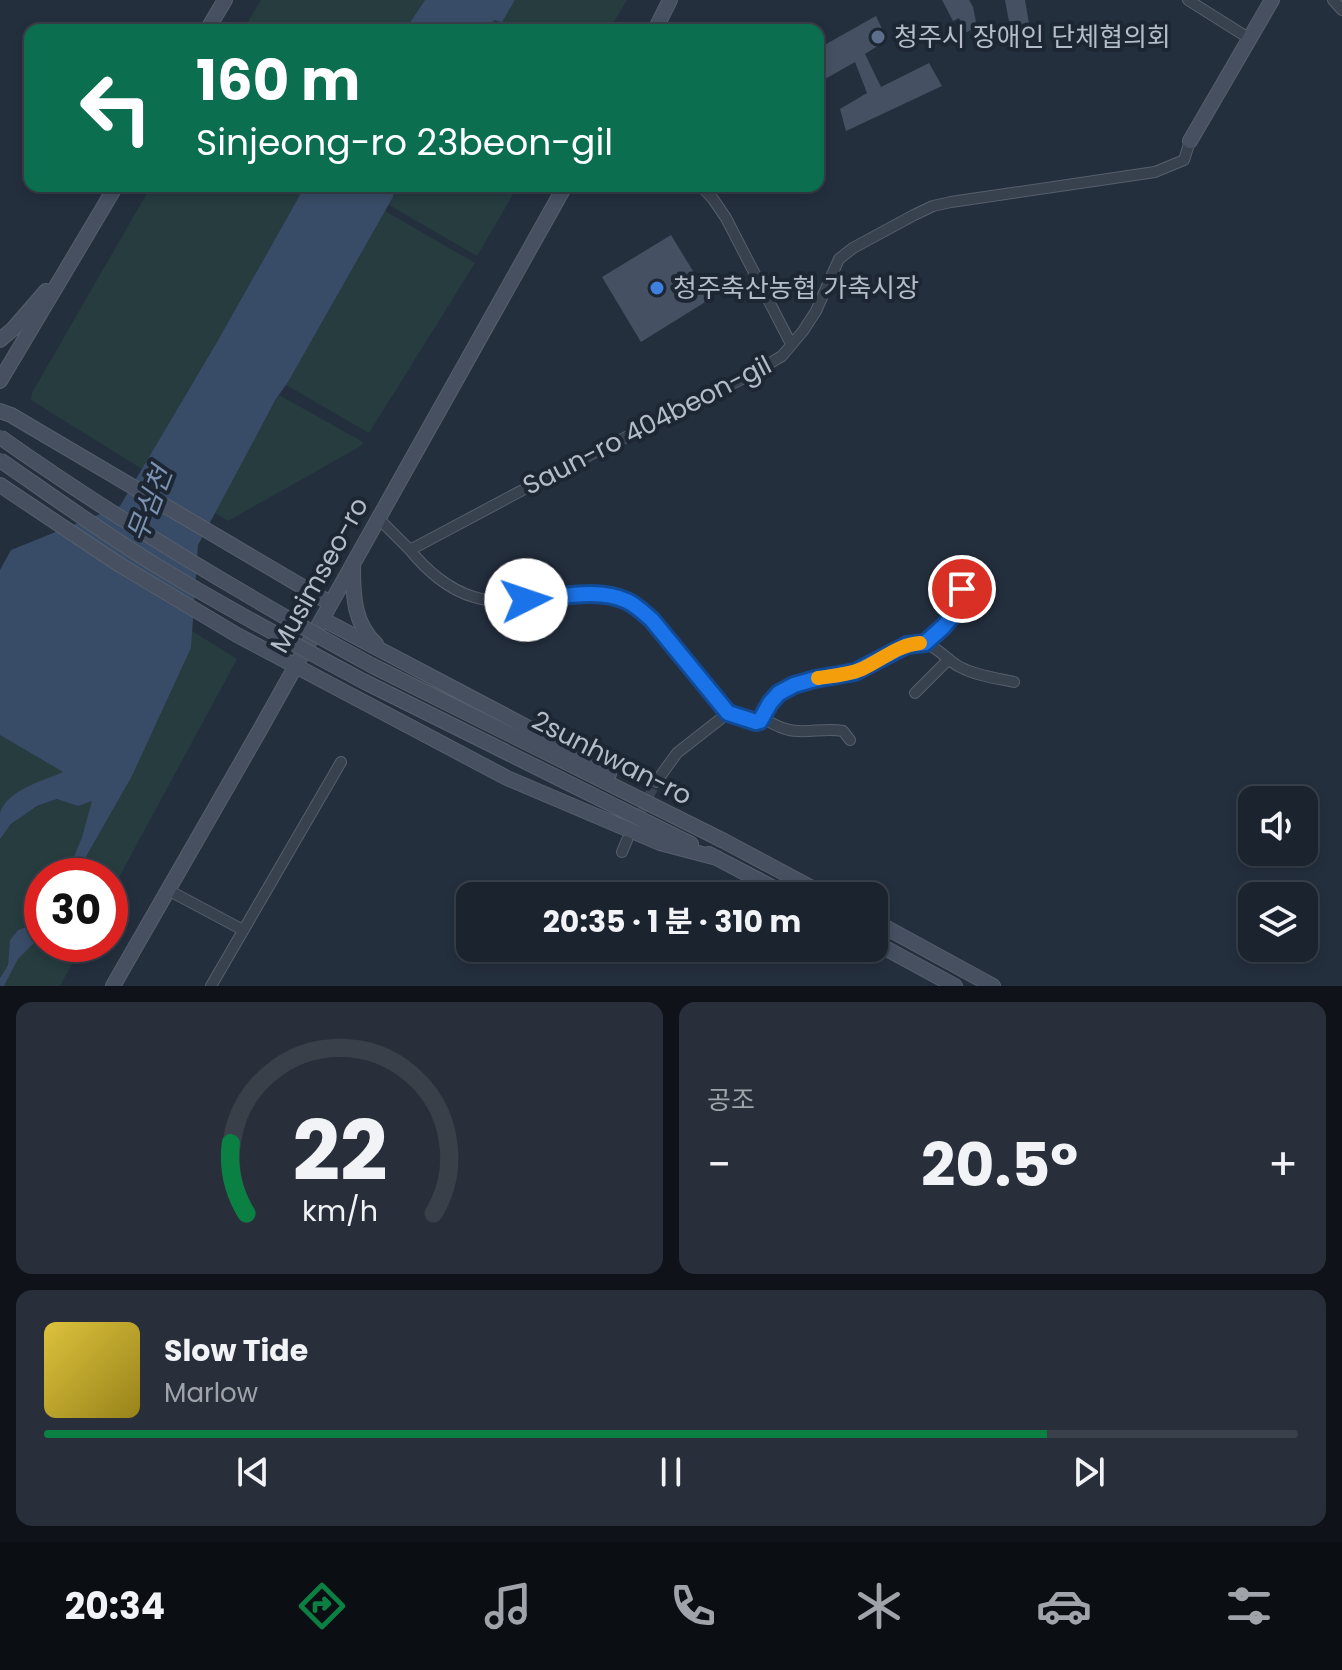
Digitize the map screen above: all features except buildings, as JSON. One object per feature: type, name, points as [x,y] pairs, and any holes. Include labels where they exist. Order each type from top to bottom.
[{"type":"street","points":[[211,24],[225,0]]},
{"type":"street","points":[[658,24],[670,0]]},
{"type":"street","points":[[1188,0],[1250,39]]},
{"type":"street","points":[[1190,141],[1272,0]]},
{"type":"street","points":[[1333,0],[1342,10]]},
{"type":"street","name":"Saun-ro 404beon-gil","points":[[410,550],[782,356],[816,311],[839,259],[853,248],[914,215],[951,202],[1155,172],[1184,160],[1190,141]]},
{"type":"street","points":[[0,381],[112,192]]},
{"type":"street","name":"Musimseo-ro","points":[[113,986],[562,192]]},
{"type":"street","points":[[707,192],[726,218],[791,344]]},
{"type":"street","points":[[0,340],[72,260]]},
{"type":"street","points":[[6,413],[330,603]]},
{"type":"street","name":"2sunhwan-ro","points":[[0,437],[75,490],[168,549],[292,622],[801,882]]},
{"type":"street","name":"2sunhwan-ro","points":[[0,460],[158,566],[282,637],[762,882]]},
{"type":"street","points":[[0,485],[120,565],[237,635],[507,778],[660,843],[717,858]]},
{"type":"street","points":[[378,518],[441,580],[459,592],[477,598],[501,601],[593,594],[628,601],[652,620],[728,713],[756,722],[779,693],[794,685],[855,672],[907,645],[925,643],[943,627],[963,601],[958,573]]},
{"type":"street","points":[[353,563],[356,612],[371,639],[389,655]]},
{"type":"street","points":[[322,619],[615,777],[728,833],[757,859]]},
{"type":"street","points":[[350,694],[340,676],[340,663],[350,648],[366,642]]},
{"type":"street","points":[[925,643],[959,667],[1014,682]]},
{"type":"street","points":[[915,693],[949,659]]},
{"type":"street","points":[[656,782],[677,753],[728,713]]},
{"type":"street","points":[[762,718],[795,731],[843,731],[850,740]]},
{"type":"street","points":[[211,986],[341,762]]},
{"type":"street","points":[[622,852],[627,840]]},
{"type":"street","points":[[168,890],[243,930]]},
{"type":"street","points":[[888,929],[993,986]]},
{"type":"street","points":[[888,950],[949,985]]},
{"type":"green space","points":[[261,0],[425,0],[409,24],[247,24]]},
{"type":"green space","points":[[515,0],[627,0],[613,24],[491,24],[494,20],[502,21]]},
{"type":"green space","points":[[148,192],[302,192],[142,469],[31,400],[32,393]]},
{"type":"green space","points":[[394,192],[514,192],[477,256],[389,205]]},
{"type":"green space","points":[[385,211],[475,263],[369,433],[286,385]]},
{"type":"green space","points":[[279,395],[363,442],[361,446],[228,521],[214,512]]},
{"type":"green space","points":[[192,631],[237,659],[128,861],[128,858],[85,858],[132,776],[191,648]]},
{"type":"green space","points":[[0,735],[64,772],[23,790],[9,799],[0,813]]},
{"type":"green space","points":[[58,799],[78,806],[93,800],[73,858],[24,858],[24,928],[10,940],[8,965],[0,978],[0,839],[25,814]]},
{"type":"green space","points":[[24,953],[24,962],[73,962],[60,986],[4,986]]},
{"type":"water","points":[[425,0],[515,0],[502,22],[409,24]]},
{"type":"water","name":"무심천","points":[[302,192],[394,192],[276,399],[198,545],[191,648],[132,776],[85,858],[73,858],[92,801],[78,806],[57,799],[37,806],[11,824],[0,839],[0,813],[10,798],[63,772],[0,735],[0,570],[11,550],[120,506]]},
{"type":"water","points":[[24,928],[24,953],[4,986],[0,986],[0,978],[8,965],[10,940]]},
{"type":"tunnel","points":[[635,824],[656,782]]},
{"type":"slow traffic","points":[[818,678],[855,672],[889,653],[920,643]]},
{"type":"place","name":"청주시 장애인 단체협의회","points":[[878,37]]},
{"type":"place","name":"청주축산농협 가축시장","points":[[657,288]]},
{"type":"route","points":[[526,600],[593,594],[628,601],[652,620],[728,713],[756,722],[760,721],[779,693],[794,685],[855,672],[907,645],[925,643],[956,612],[963,601],[962,589]]}]
